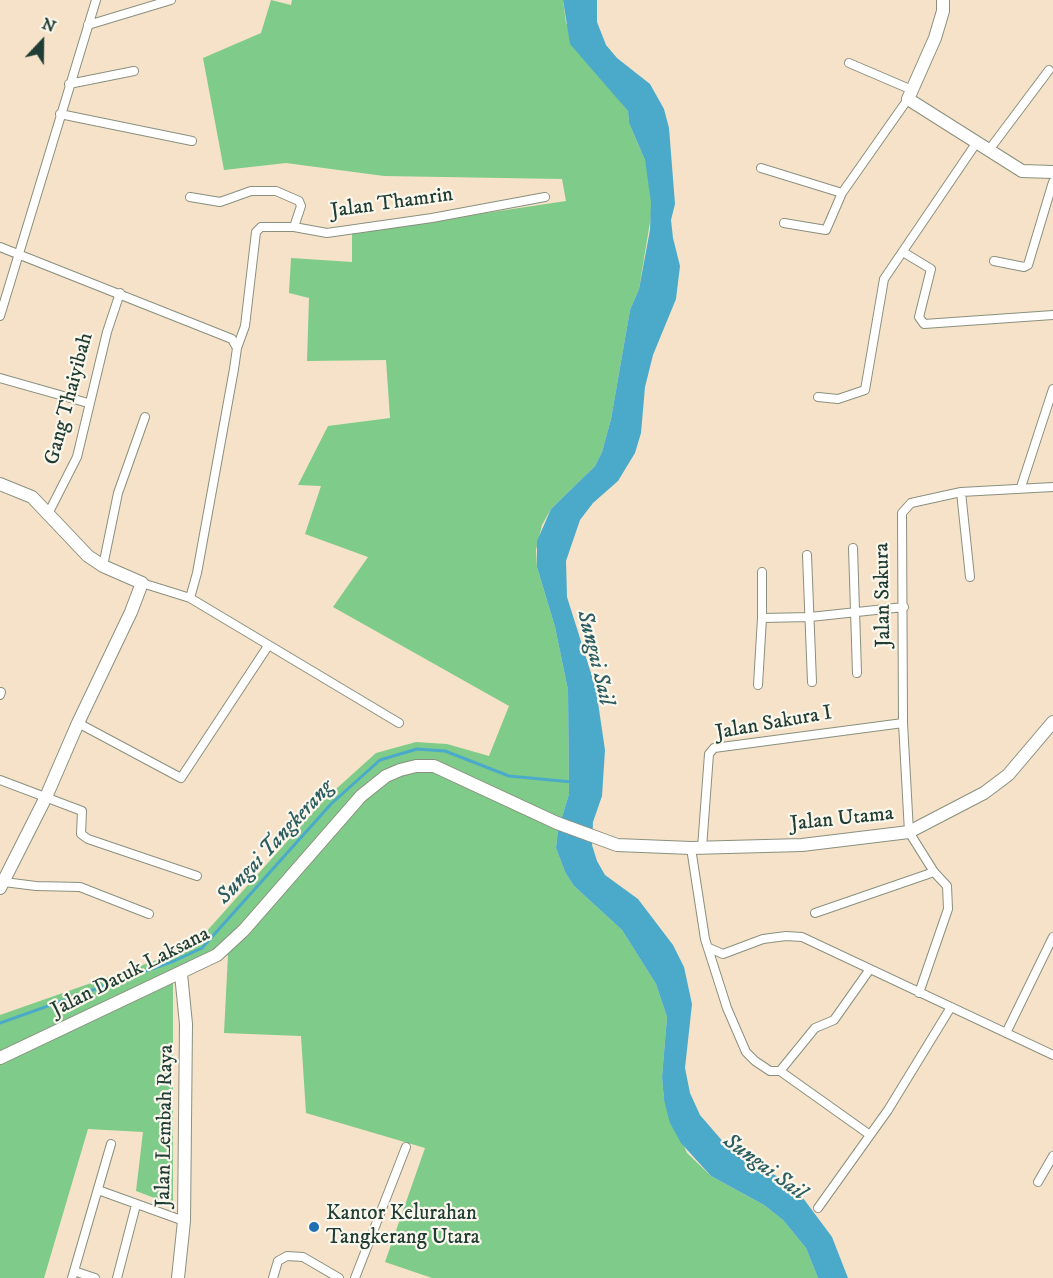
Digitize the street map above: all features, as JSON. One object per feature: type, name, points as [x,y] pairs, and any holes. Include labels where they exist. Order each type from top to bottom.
[{"type":"street","points":[[0,316],[96,0]]},
{"type":"street","points":[[88,25],[171,0]]},
{"type":"street","points":[[784,223],[826,230],[842,193],[910,94],[935,38],[943,11],[943,0]]},
{"type":"street","points":[[849,63],[910,94],[1022,171],[1053,172]]},
{"type":"street","points":[[989,150],[1049,70]]},
{"type":"street","points":[[69,84],[134,71]]},
{"type":"street","points":[[60,114],[192,141]]},
{"type":"street","points":[[818,397],[838,399],[865,390],[884,279],[977,142]]},
{"type":"street","points":[[761,168],[842,193]]},
{"type":"street","points":[[994,261],[1024,267],[1028,265],[1053,182]]},
{"type":"street","points":[[190,197],[220,202],[251,191],[276,191],[299,201],[301,206],[294,226]]},
{"type":"street","name":"Jalan Thamrin","points":[[190,598],[197,573],[237,348],[245,326],[256,232],[261,227],[294,226],[327,233],[432,218],[545,197]]},
{"type":"street","points":[[0,247],[232,339],[237,348]]},
{"type":"street","points":[[903,252],[931,269],[919,317],[924,324],[1053,315]]},
{"type":"street","name":"Gang Thaiyibah","points":[[49,512],[77,457],[88,404],[120,293]]},
{"type":"street","points":[[0,378],[88,404]]},
{"type":"street","points":[[1020,487],[1053,389]]},
{"type":"street","points":[[103,566],[118,493],[145,417]]},
{"type":"street","points":[[0,484],[23,491],[49,512],[88,556],[103,566],[142,583],[190,598],[399,723]]},
{"type":"street","name":"Jalan Sakura","points":[[909,832],[903,723],[902,513],[911,503],[961,492],[1053,486]]},
{"type":"street","points":[[961,492],[970,577]]},
{"type":"street","points":[[853,548],[857,673]]},
{"type":"street","points":[[807,555],[812,682]]},
{"type":"street","points":[[758,685],[762,572]]},
{"type":"street","points":[[142,583],[131,612],[78,723],[46,797],[2,885],[80,887],[149,914]]},
{"type":"street","points":[[762,618],[810,617],[904,607]]},
{"type":"street","points":[[78,723],[181,778],[268,646]]},
{"type":"street","name":"Jalan Utama","points":[[597,839],[617,845],[696,848],[802,845],[909,832],[984,793],[1008,775],[1053,722]]},
{"type":"street","name":"Jalan Sakura I","points":[[696,848],[709,754],[714,748],[903,723]]},
{"type":"street","name":"Jalan Datuk Laksana","points":[[0,1059],[217,955],[244,930],[361,796],[386,776],[400,770],[416,766],[434,766],[597,839]]},
{"type":"street","points":[[0,780],[82,811],[81,834],[88,839],[197,876]]},
{"type":"street","points":[[909,832],[934,872],[947,886],[948,909],[919,993]]},
{"type":"street","points":[[696,848],[697,902],[727,1008],[746,1052],[770,1071],[780,1071],[870,1135]]},
{"type":"street","points":[[815,913],[934,872]]},
{"type":"street","points":[[709,948],[723,954],[764,939],[786,936],[802,937],[1053,1055]]},
{"type":"street","points":[[1006,1033],[1053,937]]},
{"type":"street","points":[[780,1071],[815,1028],[834,1020],[870,969]]},
{"type":"street","name":"Jalan Lembah Raya","points":[[178,1278],[184,1221],[186,1024],[181,974]]},
{"type":"street","points":[[818,1208],[870,1135],[951,1007]]},
{"type":"street","points":[[95,1278],[73,1275],[111,1144]]},
{"type":"street","points":[[355,1278],[406,1147]]},
{"type":"street","points":[[1038,1182],[1053,1156]]},
{"type":"street","points":[[98,1190],[184,1221]]},
{"type":"street","points":[[117,1278],[136,1205]]},
{"type":"street","points":[[273,1278],[278,1261],[287,1256],[303,1257],[339,1278]]},
{"type":"green space","points":[[271,0],[291,5],[292,0],[563,0],[566,23],[608,86],[628,111],[629,123],[645,160],[651,187],[651,216],[639,289],[630,310],[611,419],[602,452],[595,466],[551,509],[542,525],[536,550],[537,567],[555,627],[568,690],[569,794],[558,830],[556,848],[565,872],[574,886],[622,930],[656,984],[667,1017],[662,1077],[664,1100],[687,1153],[711,1176],[764,1205],[783,1220],[806,1248],[818,1278],[432,1278],[385,1262],[425,1148],[306,1113],[301,1036],[224,1033],[228,955],[173,983],[173,1205],[136,1191],[143,1132],[88,1129],[44,1278],[0,1278],[0,1015],[171,955],[197,942],[326,798],[376,753],[416,742],[447,744],[489,756],[509,706],[333,607],[368,557],[305,534],[321,486],[298,485],[328,426],[390,418],[386,360],[307,361],[309,298],[289,293],[291,258],[352,262],[352,233],[566,201],[562,179],[384,176],[286,163],[224,170],[203,58],[261,33]]},
{"type":"water","name":"Sungai Sail","points":[[563,0],[597,0],[597,22],[606,45],[617,58],[650,84],[664,109],[669,128],[675,204],[671,220],[680,266],[676,299],[653,355],[645,387],[641,433],[635,453],[618,481],[593,503],[580,520],[566,561],[567,597],[596,689],[605,750],[602,796],[593,822],[592,845],[605,875],[638,899],[673,945],[684,967],[692,1004],[685,1068],[690,1093],[700,1115],[725,1144],[778,1177],[803,1198],[832,1237],[848,1278],[818,1278],[806,1248],[783,1220],[764,1205],[711,1176],[681,1143],[670,1123],[664,1100],[662,1077],[667,1017],[656,984],[622,930],[574,886],[565,872],[556,848],[558,830],[569,794],[568,690],[555,627],[537,567],[537,541],[551,509],[595,466],[602,452],[611,419],[630,310],[639,289],[650,230],[651,202],[645,160],[629,123],[628,111],[570,44]]},
{"type":"waterway","name":"Sungai Tangkerang","points":[[0,1023],[174,961],[202,948],[331,804],[380,760],[417,749],[445,751],[509,776],[572,782]]},
{"type":"place","name":"Kantor Kelurahan Tangkerang Utara","points":[[314,1227]]}]
